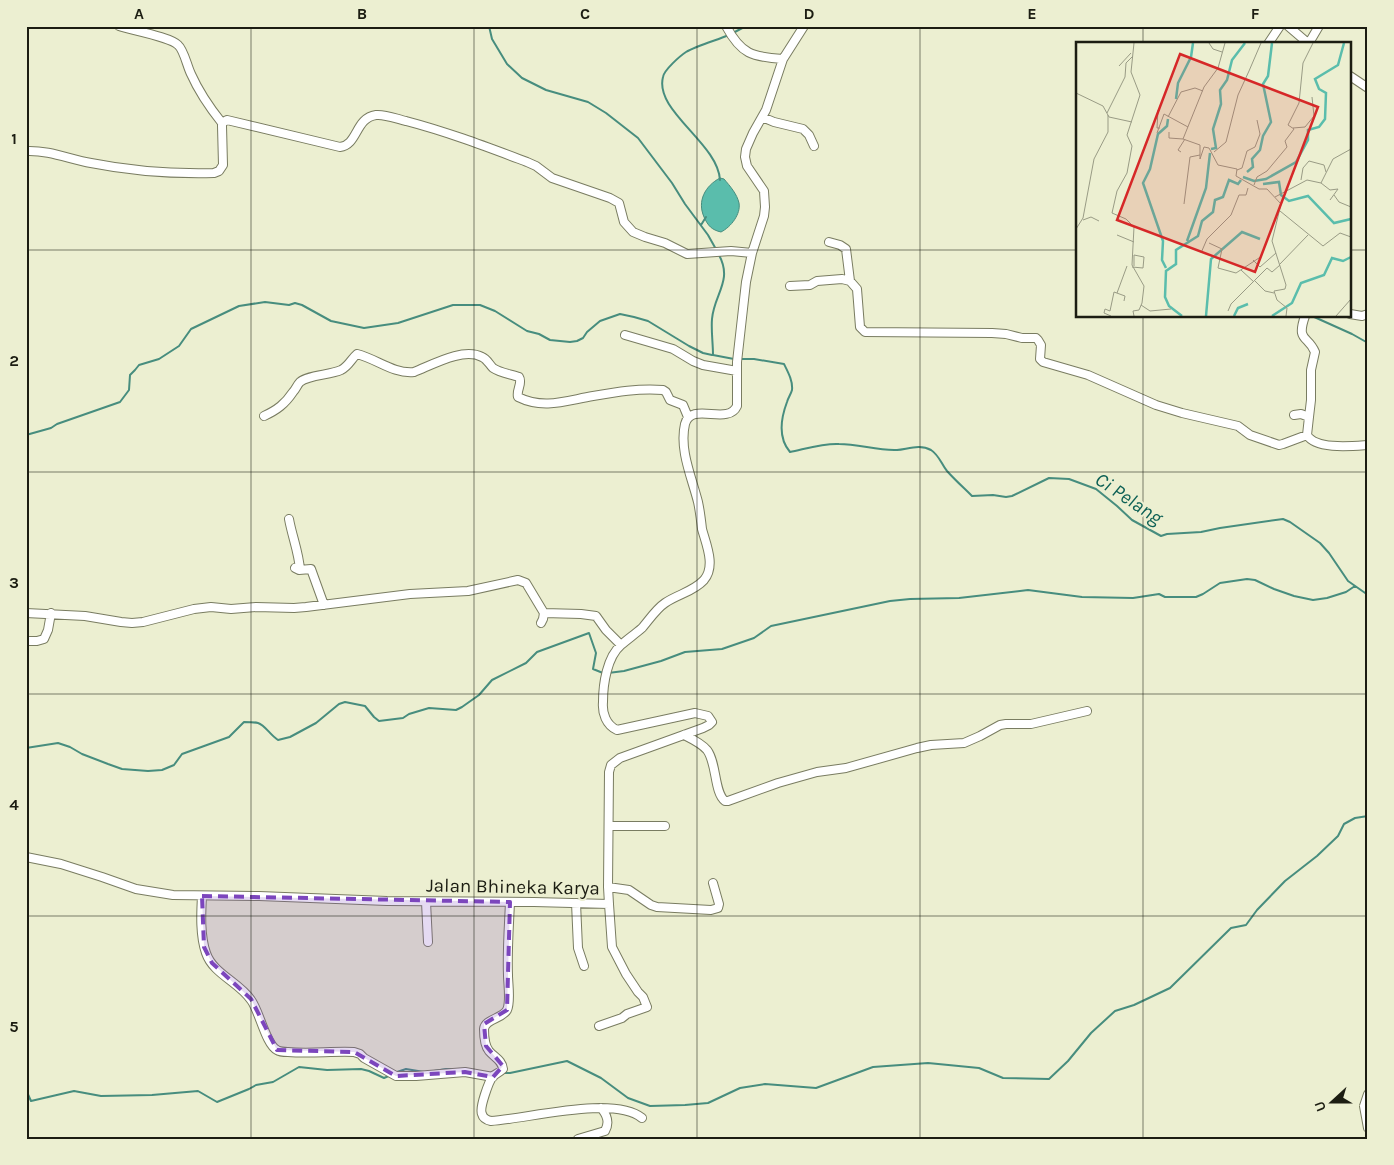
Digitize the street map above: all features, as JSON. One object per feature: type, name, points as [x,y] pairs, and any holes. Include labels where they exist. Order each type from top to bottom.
[{"type":"street","points":[[26,151],[55,154],[89,163],[150,171],[214,173],[221,169],[224,161],[222,123],[198,89],[178,45],[147,33],[118,26]]},
{"type":"street","points":[[726,26],[738,45],[746,52],[783,60]]},
{"type":"street","points":[[264,416],[276,411],[289,398],[301,381],[342,369],[351,363],[357,354],[392,369],[409,373],[457,355],[466,353],[481,356],[493,368],[519,377],[518,397],[540,403],[558,404],[644,388],[666,392],[670,400],[683,405],[688,417],[698,414],[723,414],[734,411],[738,406],[737,370],[748,266],[764,216],[765,195],[762,187],[748,169],[746,161],[747,145],[771,97],[783,60],[804,26]]},
{"type":"street","points":[[1269,42],[1280,26]]},
{"type":"street","points":[[1288,26],[1308,42]]},
{"type":"street","points":[[1310,42],[1319,26]]},
{"type":"street","points":[[1352,77],[1368,88]]},
{"type":"street","points":[[222,123],[227,120],[232,121],[340,147],[350,142],[359,126],[368,118],[374,115],[383,116],[449,133],[527,162],[552,178],[610,198],[619,203],[624,222],[633,232],[665,243],[687,254],[731,251],[752,254]]},
{"type":"street","points":[[762,117],[803,129],[809,135],[814,146]]},
{"type":"street","points":[[829,242],[846,248],[850,280],[857,289],[860,327],[865,332],[992,333],[1022,338],[1036,338],[1041,345],[1040,357],[1043,362],[1088,375],[1156,405],[1238,426],[1250,435],[1279,445],[1307,435]]},
{"type":"street","points":[[790,286],[810,285],[817,281],[850,280]]},
{"type":"street","points":[[1352,314],[1362,316],[1368,314]]},
{"type":"street","points":[[1304,320],[1304,338],[1312,345],[1315,352],[1311,370],[1311,400],[1307,435],[1313,442],[1329,445],[1344,447],[1368,445]]},
{"type":"street","points":[[625,335],[673,349],[704,365],[737,370]]},
{"type":"street","points":[[1294,415],[1301,414],[1309,417]]},
{"type":"street","name":"Jalan Bhineka Karya","points":[[26,857],[61,864],[136,889],[173,895],[426,902],[610,904],[608,887],[608,826],[609,772],[611,765],[620,758],[684,735],[712,722],[708,716],[695,713],[620,730],[610,726],[603,708],[603,688],[616,650],[637,633],[664,604],[694,589],[708,573],[709,557],[698,503],[687,466],[684,432],[688,417]]},
{"type":"street","points":[[289,519],[299,556],[298,569],[311,569],[324,605]]},
{"type":"street","points":[[26,613],[93,616],[132,623],[211,607],[231,609],[294,608],[410,594],[468,591],[518,580],[526,584],[544,613],[541,623]]},
{"type":"street","points":[[26,641],[44,639],[48,630],[51,613]]},
{"type":"street","points":[[544,613],[596,616],[606,630],[621,645]]},
{"type":"street","points":[[684,735],[706,748],[712,761],[721,797],[728,801],[778,783],[817,772],[853,766],[924,746],[964,743],[1000,725],[1031,724],[1087,711]]},
{"type":"street","points":[[608,826],[665,826]]},
{"type":"street","points":[[608,887],[629,890],[657,907],[711,910],[718,908],[719,904],[713,883]]},
{"type":"street","points":[[202,896],[201,913],[204,947],[207,956],[219,971],[251,999],[271,1044],[277,1050],[304,1053],[354,1052],[396,1076],[464,1072],[493,1077]]},
{"type":"street","points":[[426,902],[428,942]]},
{"type":"street","points":[[510,902],[508,976],[510,993],[507,1010],[484,1027],[486,1046],[501,1062],[503,1069],[493,1077],[481,1108],[483,1117],[490,1121],[601,1108],[620,1109],[642,1118]]},
{"type":"street","points":[[576,903],[578,948],[584,966]]},
{"type":"street","points":[[599,1026],[647,1007],[644,997],[629,979],[612,947],[610,904]]},
{"type":"street","points":[[1368,1094],[1364,1106],[1368,1128]]},
{"type":"street","points":[[578,1139],[605,1130],[608,1126],[606,1114],[601,1108]]},
{"type":"highlighted area","points":[[202,896],[510,902],[507,1010],[484,1024],[486,1046],[503,1066],[493,1077],[465,1072],[396,1076],[354,1052],[277,1050],[251,999],[212,963],[204,947]]},
{"type":"water","points":[[720,178],[724,179],[733,190],[739,203],[734,220],[721,232],[709,225],[704,217],[701,205],[706,190]]},
{"type":"waterway","points":[[489,26],[492,39],[507,64],[522,78],[546,90],[588,102],[606,113],[638,138],[672,183],[717,251]]},
{"type":"waterway","points":[[733,33],[746,26]]},
{"type":"waterway","points":[[720,180],[717,166],[709,153],[668,102],[663,90],[663,77],[669,67],[686,52],[729,35]]},
{"type":"waterway","points":[[701,225],[706,217]]},
{"type":"waterway","points":[[719,255],[724,272],[722,287],[713,310],[713,355],[734,359]]},
{"type":"waterway","points":[[26,435],[51,428],[57,424],[120,402],[129,390],[130,375],[139,365],[159,359],[179,346],[191,329],[239,306],[265,302],[289,305],[295,303],[331,321],[364,328],[398,323],[453,305],[480,305],[495,311],[527,331],[539,334],[550,340],[570,342],[583,338],[600,321],[620,314],[648,321],[689,346],[712,355]]},
{"type":"waterway","points":[[1316,318],[1368,343]]},
{"type":"waterway","name":"Ci Pelang","points":[[739,359],[754,359],[784,364],[789,373],[792,390],[787,400],[782,421],[782,434],[790,452],[833,444],[890,450],[927,448],[936,455],[947,471],[972,496],[1012,496],[1049,478],[1069,479],[1096,489],[1132,520],[1161,536],[1201,532],[1283,519],[1320,543],[1348,581],[1368,595]]},
{"type":"waterway","points":[[608,673],[624,671],[661,661],[685,652],[722,649],[754,638],[771,626],[890,601],[959,598],[1028,590],[1082,597],[1133,598],[1159,594],[1165,597],[1196,597],[1220,583],[1247,579],[1255,580],[1294,596],[1313,600],[1346,592],[1355,586]]},
{"type":"waterway","points":[[26,748],[58,743],[122,769],[162,770],[174,765],[182,754],[229,737],[244,722],[261,724],[278,740],[290,737],[316,723],[339,704],[345,702],[365,706],[379,721],[403,718],[409,714],[429,708],[456,710],[479,695],[492,680],[526,663],[537,652],[589,633],[596,653],[593,669],[603,673]]},
{"type":"waterway","points":[[503,1073],[567,1061],[601,1078],[628,1098],[650,1106],[708,1103],[740,1088],[765,1084],[816,1088],[873,1067],[928,1063],[979,1068],[1003,1078],[1049,1079],[1068,1061],[1091,1033],[1115,1011],[1134,1005],[1170,988],[1231,928],[1246,925],[1257,910],[1285,881],[1317,856],[1338,836],[1344,824],[1355,818],[1368,816]]},
{"type":"waterway","points":[[26,1090],[31,1101],[74,1091],[101,1096],[152,1095],[198,1091],[217,1102],[256,1085],[273,1082],[299,1067],[327,1070],[361,1069],[384,1078],[391,1075]]},
{"type":"waterway","points":[[397,1072],[406,1069],[424,1072]]},
{"type":"waterway","points":[[434,1071],[456,1069]]}]
